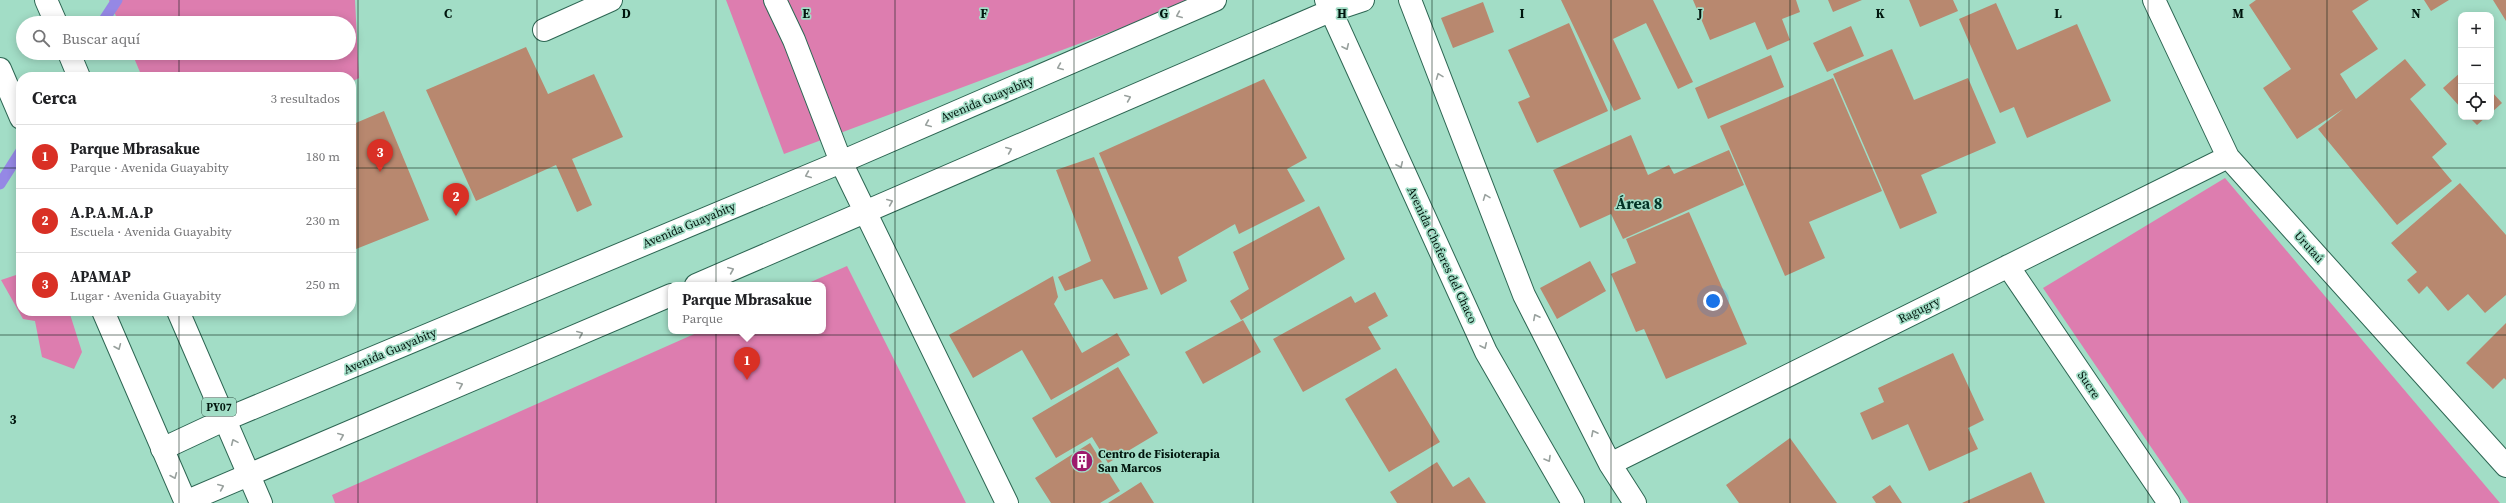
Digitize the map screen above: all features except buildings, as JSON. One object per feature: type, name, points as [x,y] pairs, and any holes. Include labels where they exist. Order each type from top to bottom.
[{"type":"street","points":[[46,0],[53,16]]},
{"type":"street","points":[[544,30],[611,0]]},
{"type":"street","points":[[775,0],[794,40],[841,162],[867,212],[1007,503]]},
{"type":"street","name":"Avenida Guayabity","points":[[162,449],[224,420],[841,162],[1215,0]]},
{"type":"street","points":[[703,282],[867,212],[1328,6],[1363,0]]},
{"type":"street","points":[[1410,0],[1524,295],[1610,464],[1635,503]]},
{"type":"street","name":"Urutaú","points":[[2154,0],[2228,157],[2506,466]]},
{"type":"street","name":"Avenida Choferes del Chaco","points":[[1328,6],[1486,352],[1573,503]]},
{"type":"street","points":[[72,60],[77,72]]},
{"type":"street","points":[[0,69],[16,107]]},
{"type":"street","name":"Ragugry","points":[[1610,464],[2228,157]]},
{"type":"street","name":"Sucre","points":[[2008,266],[2169,503]]},
{"type":"street","points":[[105,316],[185,503],[668,297]]},
{"type":"street","name":"PY07","points":[[180,316],[248,476],[261,503]]},
{"type":"shaded area","points":[[109,0],[355,0],[356,16],[116,16]]},
{"type":"shaded area","points":[[726,0],[1196,0],[784,154]]},
{"type":"shaded area","points":[[356,20],[359,78],[356,80],[356,72],[140,72],[135,60],[356,60]]},
{"type":"shaded area","points":[[2225,178],[2500,503],[2189,503],[2043,288]]},
{"type":"shaded area","points":[[847,266],[966,503],[335,503],[332,495],[694,334],[826,334],[826,282],[811,282]]},
{"type":"shaded area","points":[[16,275],[16,307],[1,280]]},
{"type":"shaded area","points":[[21,316],[71,316],[82,352],[74,369],[42,357],[35,321],[23,319]]},
{"type":"waterway","points":[[107,16],[117,0]]},
{"type":"waterway","points":[[0,184],[16,159]]},
{"type":"place","name":"APAMAP","points":[[380,172]]},
{"type":"place","name":"A.P.A.M.A.P","points":[[456,216]]},
{"type":"place","name":"Parque Mbrasakue","points":[[747,380]]},
{"type":"place","name":"Centro de Fisioterapia San Marcos","points":[[1082,461]]},
{"type":"district","name":"Área 8","points":[[1639,203]]}]
